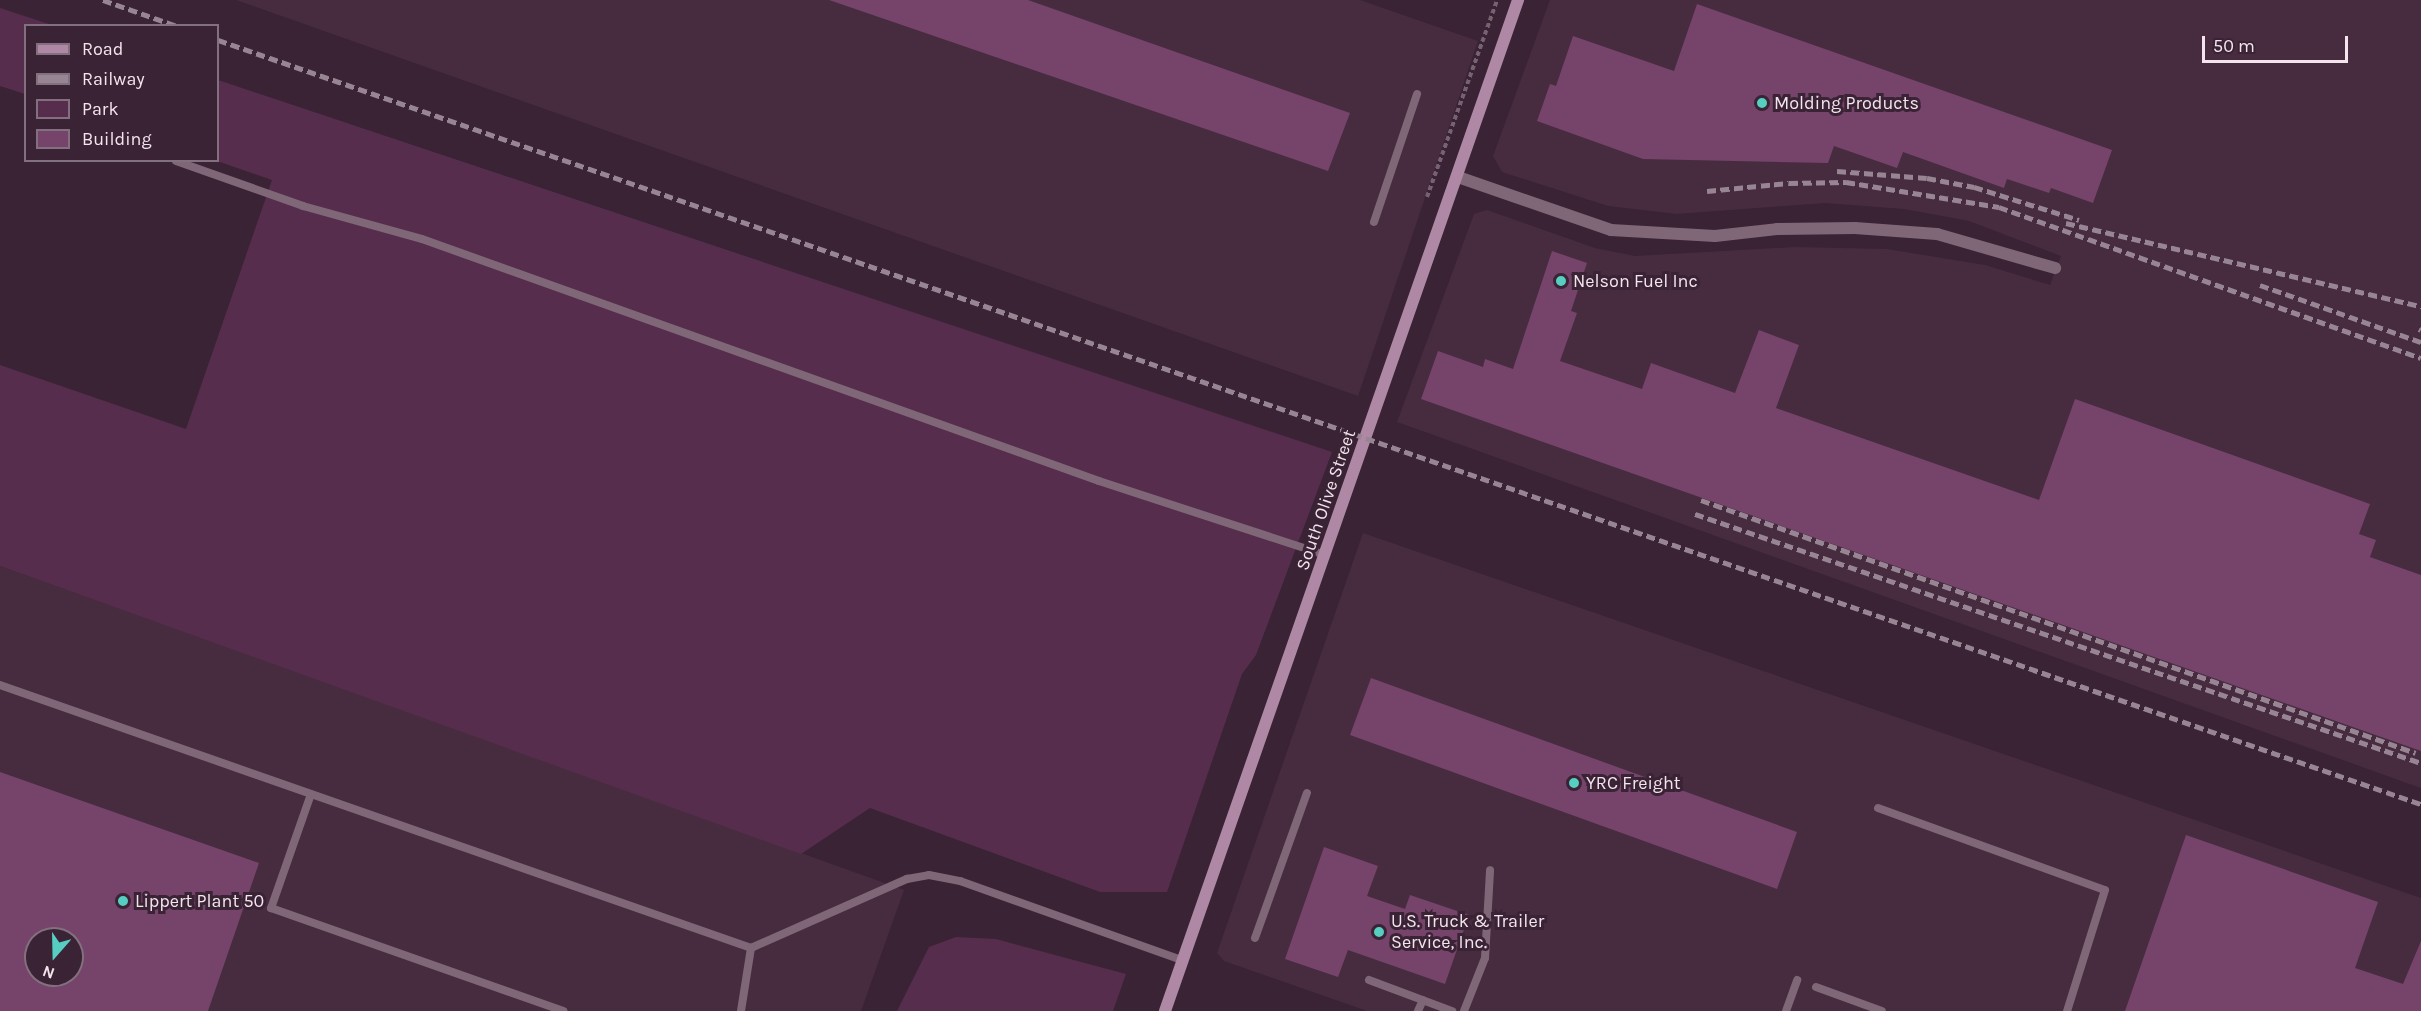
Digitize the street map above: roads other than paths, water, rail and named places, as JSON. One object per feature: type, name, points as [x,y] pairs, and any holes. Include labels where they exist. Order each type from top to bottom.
[{"type":"street","name":"South Olive Street","points":[[1168,1010],[1182,960],[1326,555],[1518,0]]},
{"type":"street","points":[[1458,177],[1611,230],[1715,236],[1823,227],[1937,234],[2055,268]]},
{"type":"lane","points":[[1374,222],[1417,94]]},
{"type":"lane","points":[[179,162],[303,206],[422,239],[1088,477],[1326,555]]},
{"type":"lane","points":[[0,685],[751,948],[907,879],[929,875],[960,881],[1182,960]]},
{"type":"lane","points":[[1255,938],[1307,793]]},
{"type":"lane","points":[[311,794],[271,908],[564,1011]]},
{"type":"lane","points":[[1878,808],[2105,890],[2067,1011]]},
{"type":"lane","points":[[1464,1011],[1485,958],[1490,870]]},
{"type":"lane","points":[[741,1011],[751,948]]},
{"type":"lane","points":[[1369,980],[1452,1011]]},
{"type":"lane","points":[[1786,1011],[1797,980]]},
{"type":"lane","points":[[1816,987],[1882,1011]]},
{"type":"lane","points":[[1418,1011],[1423,1000]]},
{"type":"railway","points":[[103,0],[171,24]]},
{"type":"railway","points":[[219,40],[2421,804]]},
{"type":"railway","points":[[1837,171],[1927,178],[1974,187],[2079,220]]},
{"type":"railway","points":[[1707,191],[1789,183],[1846,182],[1999,207],[2421,358]]},
{"type":"railway","points":[[2066,223],[2421,306]]},
{"type":"railway","points":[[2260,285],[2421,342]]},
{"type":"railway","points":[[1701,500],[2416,753]]},
{"type":"railway","points":[[1695,514],[2421,763]]},
{"type":"place","name":"Molding Products","points":[[1762,103]]},
{"type":"place","name":"Nelson Fuel Inc","points":[[1561,281]]},
{"type":"place","name":"YRC Freight","points":[[1574,783]]},
{"type":"place","name":"Lippert Plant 50","points":[[123,901]]},
{"type":"place","name":"U.S. Truck & Trailer Service, Inc.","points":[[1379,932]]}]
